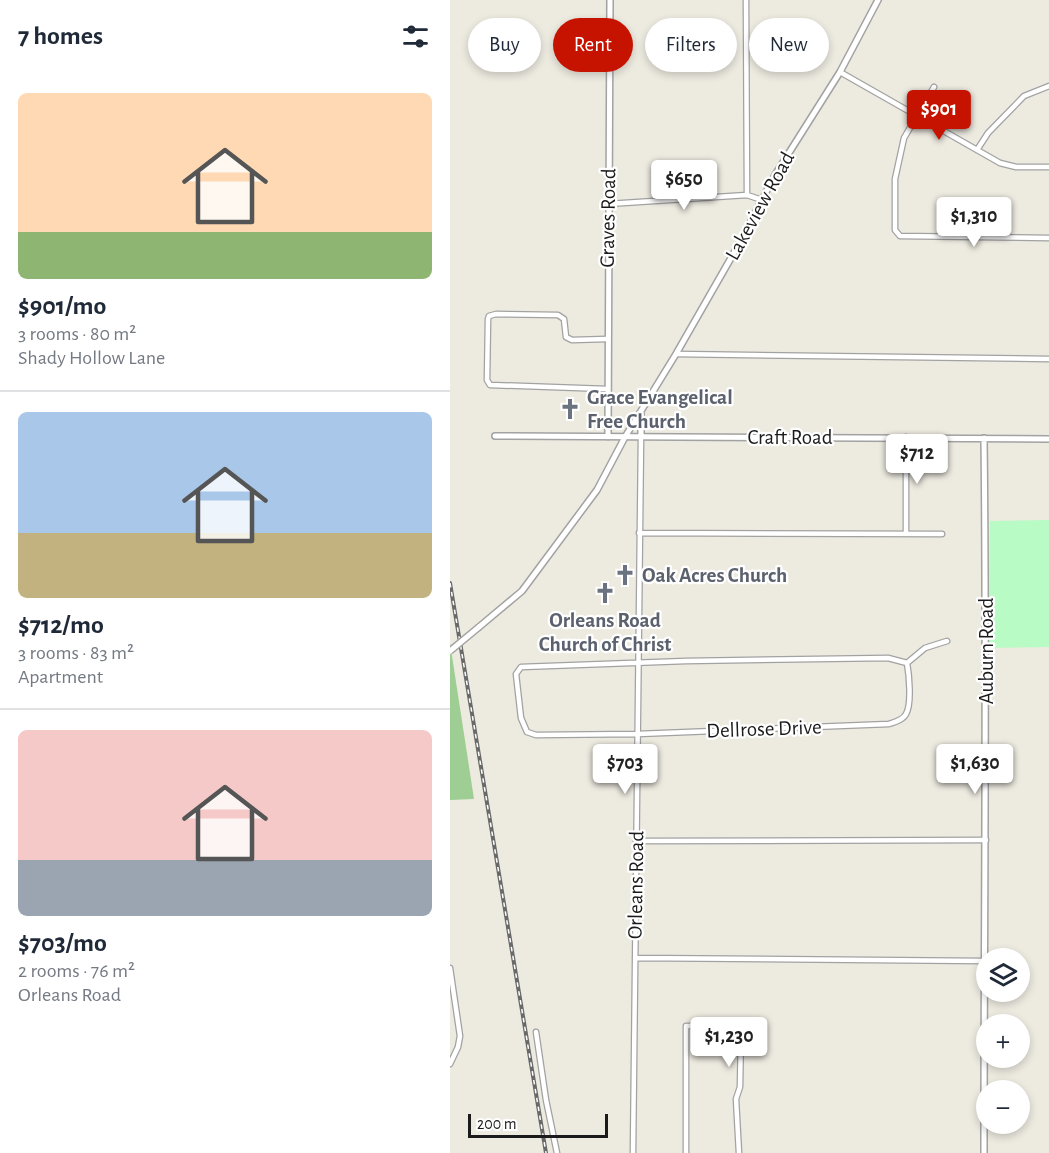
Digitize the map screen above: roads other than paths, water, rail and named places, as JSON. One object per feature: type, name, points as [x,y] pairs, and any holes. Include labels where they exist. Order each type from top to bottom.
[{"type":"street","name":"Graves Road","points":[[608,437],[610,0]]},
{"type":"street","points":[[746,0],[747,195]]},
{"type":"street","name":"Lakeview Road","points":[[450,651],[522,591],[597,490],[776,175],[840,72],[878,0]]},
{"type":"street","points":[[840,72],[1000,163],[1016,167],[1049,167]]},
{"type":"street","points":[[977,150],[988,133],[1024,96],[1049,86]]},
{"type":"street","points":[[934,87],[904,138],[898,158],[895,178],[895,230],[900,236],[1049,238]]},
{"type":"street","points":[[608,204],[747,195],[762,201]]},
{"type":"street","points":[[607,339],[566,337],[564,319],[558,315],[496,314],[489,316],[488,319],[487,380],[490,386],[607,389]]},
{"type":"street","points":[[676,354],[1049,359]]},
{"type":"street","points":[[641,412],[641,437]]},
{"type":"street","name":"Craft Road","points":[[495,436],[1049,439]]},
{"type":"street","name":"Orleans Road","points":[[633,1153],[641,437]]},
{"type":"street","points":[[906,437],[906,534]]},
{"type":"street","name":"Auburn Road","points":[[984,438],[986,840],[984,948]]},
{"type":"street","points":[[639,533],[942,534]]},
{"type":"street","points":[[637,664],[876,658],[888,658],[906,663],[926,648],[947,641]]},
{"type":"street","name":"Dellrose Drive","points":[[637,664],[520,667],[516,674],[521,718],[527,732],[536,735],[638,734],[889,724],[901,720],[907,712],[909,677],[906,663]]},
{"type":"street","points":[[636,841],[986,840]]},
{"type":"street","points":[[635,958],[976,961]]},
{"type":"street","points":[[450,968],[460,1036],[458,1047],[450,1064]]},
{"type":"street","name":"Auburn Road","points":[[984,1002],[984,1153]]},
{"type":"street","points":[[686,1153],[686,1026],[729,1027],[741,1031],[740,1087],[736,1099],[739,1153]]},
{"type":"street","points":[[536,1032],[557,1153]]},
{"type":"railway","points":[[450,583],[546,1153]]},
{"type":"place","name":"Grace Evangelical Free Church","points":[[570,409]]},
{"type":"place","name":"Oak Acres Church","points":[[625,575]]},
{"type":"place","name":"Orleans Road Church of Christ","points":[[605,593]]}]
